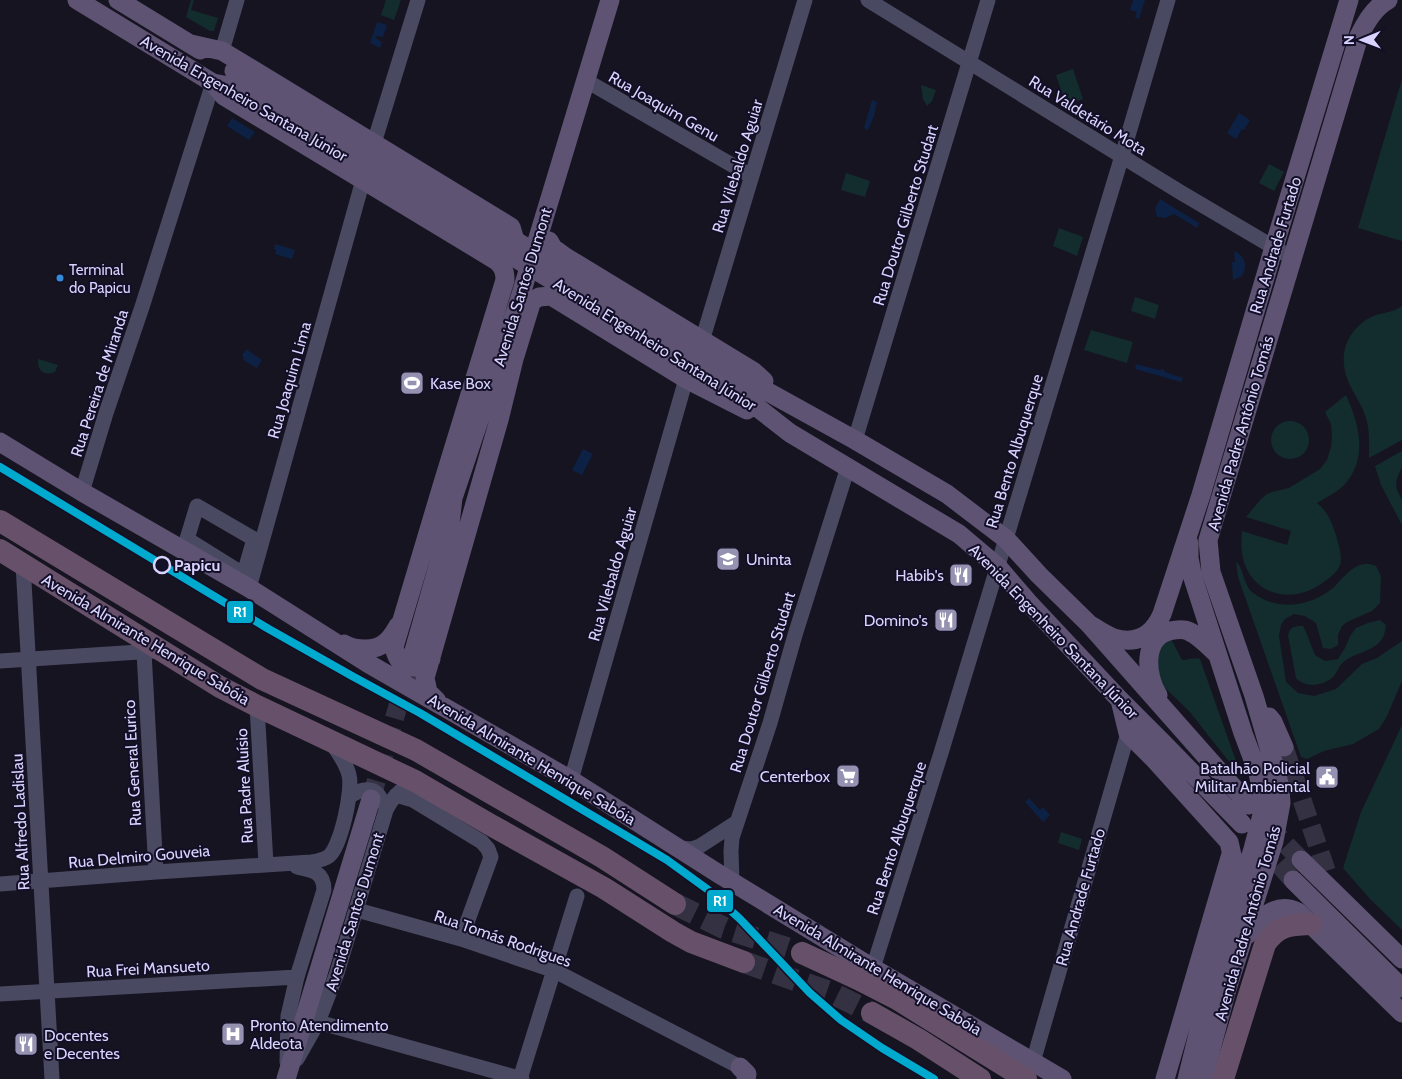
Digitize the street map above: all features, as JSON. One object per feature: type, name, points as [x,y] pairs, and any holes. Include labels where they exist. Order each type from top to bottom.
[{"type":"highway","name":"Avenida Almirante Henrique Sabóia","points":[[0,521],[262,678],[416,750],[602,857],[676,904]]},
{"type":"highway","name":"Avenida Almirante Henrique Sabóia","points":[[0,550],[154,651],[257,706],[415,781],[604,888],[673,932],[692,942],[744,962]]},
{"type":"highway","points":[[1223,1079],[1265,944],[1271,935],[1281,928],[1292,925],[1311,924]]},
{"type":"highway","name":"Avenida Almirante Henrique Sabóia","points":[[802,953],[858,979],[1029,1070]]},
{"type":"highway","points":[[872,1013],[918,1039],[980,1079]]},
{"type":"main road","name":"Avenida Engenheiro Santana Júnior","points":[[77,0],[213,84],[229,86],[739,384],[790,405],[855,440],[947,494],[1006,539],[1039,575],[1089,624],[1249,805]]},
{"type":"main road","name":"Avenida Engenheiro Santana Júnior","points":[[118,0],[739,384],[790,433],[959,534],[998,567],[1028,602],[1120,700],[1242,824]]},
{"type":"main road","name":"Avenida Santos Dumont","points":[[411,660],[450,524],[453,498],[518,304],[610,0]]},
{"type":"main road","name":"Rua Andrade Furtado","points":[[1193,520],[1349,0]]},
{"type":"main road","name":"Avenida Padre Antônio Tomás","points":[[1203,1079],[1227,989],[1274,841],[1280,803],[1280,788],[1277,775],[1254,696],[1211,572],[1208,540],[1359,36],[1369,17],[1388,0]]},
{"type":"main road","points":[[191,44],[222,51],[510,226],[514,237],[512,248],[506,256],[497,262]]},
{"type":"main road","points":[[213,84],[224,96],[497,262],[505,272],[506,280],[394,647],[399,662],[404,665],[411,667],[419,666],[431,659]]},
{"type":"main road","points":[[544,218],[549,241],[553,248],[753,371],[790,405]]},
{"type":"main road","points":[[450,524],[462,501],[514,360],[549,241]]},
{"type":"main road","points":[[564,256],[556,258],[545,284],[551,296],[686,378],[790,433]]},
{"type":"main road","points":[[532,302],[539,297],[551,296]]},
{"type":"main road","points":[[439,704],[428,692],[425,678],[499,420],[514,360]]},
{"type":"main road","name":"Avenida Almirante Henrique Sabóia","points":[[0,442],[82,492],[249,588],[369,664],[571,780],[732,882],[873,968],[1029,1070],[1062,1079]]},
{"type":"main road","points":[[1089,624],[1114,638],[1127,640],[1146,636],[1154,629],[1162,614],[1193,520]]},
{"type":"main road","name":"Avenida Padre Antônio Tomás","points":[[1187,1079],[1211,982],[1263,812],[1262,792],[1258,773],[1243,733],[1193,578],[1188,541],[1193,520]]},
{"type":"main road","points":[[310,628],[351,647],[366,648],[379,646],[386,642],[401,623]]},
{"type":"main road","points":[[1178,724],[1156,692],[1152,681],[1148,668],[1152,645],[1164,633],[1185,630],[1217,654]]},
{"type":"main road","points":[[1254,696],[1273,722],[1284,747]]},
{"type":"main road","points":[[1120,700],[1128,733],[1229,842],[1236,873],[1238,895]]},
{"type":"main road","name":"Avenida Santos Dumont","points":[[286,1078],[378,804]]},
{"type":"main road","points":[[1165,1079],[1231,853]]},
{"type":"main road","points":[[1301,860],[1402,960]]},
{"type":"main road","points":[[1328,876],[1340,898]]},
{"type":"main road","points":[[1293,880],[1402,988]]},
{"type":"main road","points":[[1242,941],[1259,920],[1272,911],[1281,909],[1298,912],[1402,1013]]},
{"type":"main road","points":[[1190,995],[1230,920]]},
{"type":"street","points":[[222,51],[237,0]]},
{"type":"street","points":[[374,143],[418,0]]},
{"type":"street","name":"Rua Vilebaldo Aguiar","points":[[702,341],[805,0]]},
{"type":"street","name":"Rua Valdetário Mota","points":[[868,0],[1180,192],[1292,258]]},
{"type":"street","name":"Rua Doutor Gilberto Studart","points":[[855,440],[988,0]]},
{"type":"street","name":"Rua Bento Albuquerque","points":[[873,968],[998,567],[1168,0]]},
{"type":"street","name":"Rua Joaquim Genu","points":[[585,80],[752,176]]},
{"type":"street","name":"Rua Pereira de Miranda","points":[[82,492],[213,84]]},
{"type":"street","name":"Rua Joaquim Lima","points":[[249,588],[363,180]]},
{"type":"street","name":"Rua Vilebaldo Aguiar","points":[[571,780],[686,378]]},
{"type":"street","name":"Rua Doutor Gilberto Studart","points":[[732,882],[732,838],[770,723],[797,629],[848,467]]},
{"type":"street","points":[[197,506],[254,539],[245,570],[240,572],[187,539],[197,506]]},
{"type":"street","name":"Rua Alfredo Ladislau","points":[[24,564],[52,1079]]},
{"type":"street","points":[[0,661],[154,651]]},
{"type":"street","name":"Rua General Eurico","points":[[154,651],[156,872]]},
{"type":"street","name":"Rua Padre Aluísio","points":[[257,706],[273,864]]},
{"type":"street","name":"Rua Andrade Furtado","points":[[1029,1070],[1128,733]]},
{"type":"street","points":[[273,864],[310,862],[328,857],[338,840],[349,796],[350,784],[346,765],[329,740]]},
{"type":"street","name":"Avenida Santos Dumont","points":[[286,1078],[318,1022],[337,973],[357,910],[378,804],[390,800],[415,781]]},
{"type":"street","points":[[349,796],[359,790],[372,790],[381,797],[378,804]]},
{"type":"street","points":[[396,795],[413,800],[482,842],[492,857],[461,939]]},
{"type":"street","points":[[678,848],[691,849],[700,846],[737,822]]},
{"type":"street","points":[[273,864],[309,869],[321,876],[324,883],[324,890],[297,977],[288,1016],[286,1078]]},
{"type":"street","name":"Rua Delmiro Gouveia","points":[[0,884],[273,864]]},
{"type":"street","points":[[318,1022],[521,1079],[578,896]]},
{"type":"street","name":"Rua Tomás Rodrigues","points":[[357,910],[461,939],[555,971],[743,1073]]},
{"type":"street","name":"Rua Frei Mansueto","points":[[0,994],[297,977]]},
{"type":"green space","points":[[191,0],[194,0],[191,10],[218,18],[214,31],[210,31],[186,17]]},
{"type":"green space","points":[[386,0],[401,0],[394,20],[381,15]]},
{"type":"green space","points":[[1073,69],[1083,99],[1066,105],[1056,75]]},
{"type":"green space","points":[[1402,79],[1402,241],[1358,228]]},
{"type":"green space","points":[[921,85],[936,90],[932,101],[927,106],[923,99]]},
{"type":"green space","points":[[1269,164],[1284,172],[1274,191],[1259,183]]},
{"type":"green space","points":[[846,173],[870,181],[865,197],[841,190]]},
{"type":"green space","points":[[1059,228],[1083,237],[1077,256],[1053,246]]},
{"type":"green space","points":[[1135,297],[1159,305],[1155,319],[1131,311]]},
{"type":"green space","points":[[1402,306],[1402,440],[1369,458],[1367,420],[1345,372],[1345,348],[1351,334],[1363,322],[1373,316],[1393,311]]},
{"type":"green space","points":[[1091,330],[1133,342],[1127,363],[1084,350]]},
{"type":"green space","points":[[38,359],[58,365],[55,372],[43,372],[39,368]]},
{"type":"green space","points":[[1346,395],[1358,428],[1359,451],[1357,462],[1353,473],[1346,483],[1336,492],[1317,503],[1327,513],[1331,521],[1341,554],[1340,565],[1332,576],[1311,590],[1289,595],[1278,594],[1259,584],[1251,576],[1243,557],[1242,531],[1287,545],[1291,531],[1246,517],[1267,494],[1289,488],[1320,469],[1327,460],[1332,436],[1331,424],[1325,412]]},
{"type":"green space","points":[[1290,421],[1304,426],[1309,440],[1304,454],[1290,459],[1276,454],[1271,440],[1276,426]]},
{"type":"green space","points":[[1402,451],[1402,467],[1396,482],[1397,490],[1402,500],[1402,525],[1381,485],[1375,466]]},
{"type":"green space","points":[[1236,562],[1241,568],[1247,585],[1252,592],[1272,602],[1283,604],[1305,603],[1315,599],[1334,587],[1356,567],[1366,564],[1376,566],[1381,576],[1380,603],[1372,611],[1342,626],[1338,635],[1338,645],[1331,649],[1323,648],[1316,623],[1305,616],[1294,614],[1285,619],[1281,625],[1279,636],[1286,682],[1298,693],[1314,696],[1336,689],[1362,664],[1377,658],[1402,641],[1402,681],[1387,716],[1379,729],[1353,744],[1324,751],[1307,759],[1301,757],[1238,577]]},
{"type":"green space","points":[[1380,620],[1386,625],[1380,641],[1372,648],[1343,662],[1336,674],[1328,681],[1309,685],[1296,678],[1288,635],[1292,628],[1303,626],[1315,655],[1325,661],[1338,659],[1356,628]]},
{"type":"green space","points":[[1170,637],[1182,660],[1200,659],[1242,778],[1189,711],[1163,686],[1155,672],[1157,646]]},
{"type":"green space","points":[[1402,725],[1402,930],[1370,899],[1343,868],[1361,812]]},
{"type":"green space","points":[[1061,832],[1082,839],[1079,850],[1058,843]]},
{"type":"water","points":[[1133,0],[1145,0],[1139,19],[1135,17],[1137,12],[1130,10]]},
{"type":"water","points":[[377,22],[387,25],[383,37],[375,36],[382,42],[380,48],[370,43]]},
{"type":"water","points":[[872,100],[877,102],[868,130],[864,128]]},
{"type":"water","points":[[1239,113],[1250,120],[1236,139],[1227,133]]},
{"type":"water","points":[[232,118],[255,132],[249,140],[227,126]]},
{"type":"water","points":[[1160,199],[1199,223],[1197,228],[1174,214],[1165,218],[1157,217],[1155,209]]},
{"type":"water","points":[[275,244],[295,250],[292,259],[275,254]]},
{"type":"water","points":[[1234,251],[1243,258],[1245,268],[1242,276],[1233,280],[1232,262],[1235,262]]},
{"type":"water","points":[[246,349],[262,360],[257,368],[243,360],[242,355]]},
{"type":"water","points":[[1136,364],[1159,370],[1164,369],[1165,372],[1183,378],[1181,382],[1135,369]]},
{"type":"water","points":[[583,449],[593,454],[582,475],[572,470]]},
{"type":"water","points":[[1029,798],[1040,810],[1043,807],[1050,815],[1043,822],[1025,802]]},
{"type":"tunnel","points":[[371,799],[409,668]]},
{"type":"tunnel","points":[[1284,747],[1328,876]]},
{"type":"tunnel","points":[[1267,825],[1301,860]]},
{"type":"tunnel","points":[[1260,843],[1293,880]]},
{"type":"tunnel","points":[[675,904],[724,928],[802,953]]},
{"type":"tunnel","points":[[744,962],[832,993],[872,1013]]},
{"type":"railway","points":[[0,467],[267,628],[420,713],[667,860],[707,889],[740,919],[810,993],[841,1020],[882,1048],[934,1079]]},
{"type":"transit line","name":"R1","points":[[0,467],[267,628],[420,713],[667,860],[707,889],[740,919],[810,993],[841,1020],[882,1048],[934,1079]]},
{"type":"place","name":"Terminal do Papicu","points":[[60,278]]},
{"type":"place","name":"Kase Box","points":[[412,383]]},
{"type":"place","name":"Uninta","points":[[728,559]]},
{"type":"place","name":"Papicu","points":[[162,565]]},
{"type":"place","name":"Habib's","points":[[961,575]]},
{"type":"place","name":"Domino's","points":[[946,620]]},
{"type":"place","name":"Centerbox","points":[[848,776]]},
{"type":"place","name":"Batalhão Policial Militar Ambiental","points":[[1327,777]]},
{"type":"place","name":"Pronto Atendimento Aldeota","points":[[233,1034]]},
{"type":"place","name":"Docentes e Decentes","points":[[26,1044]]}]
